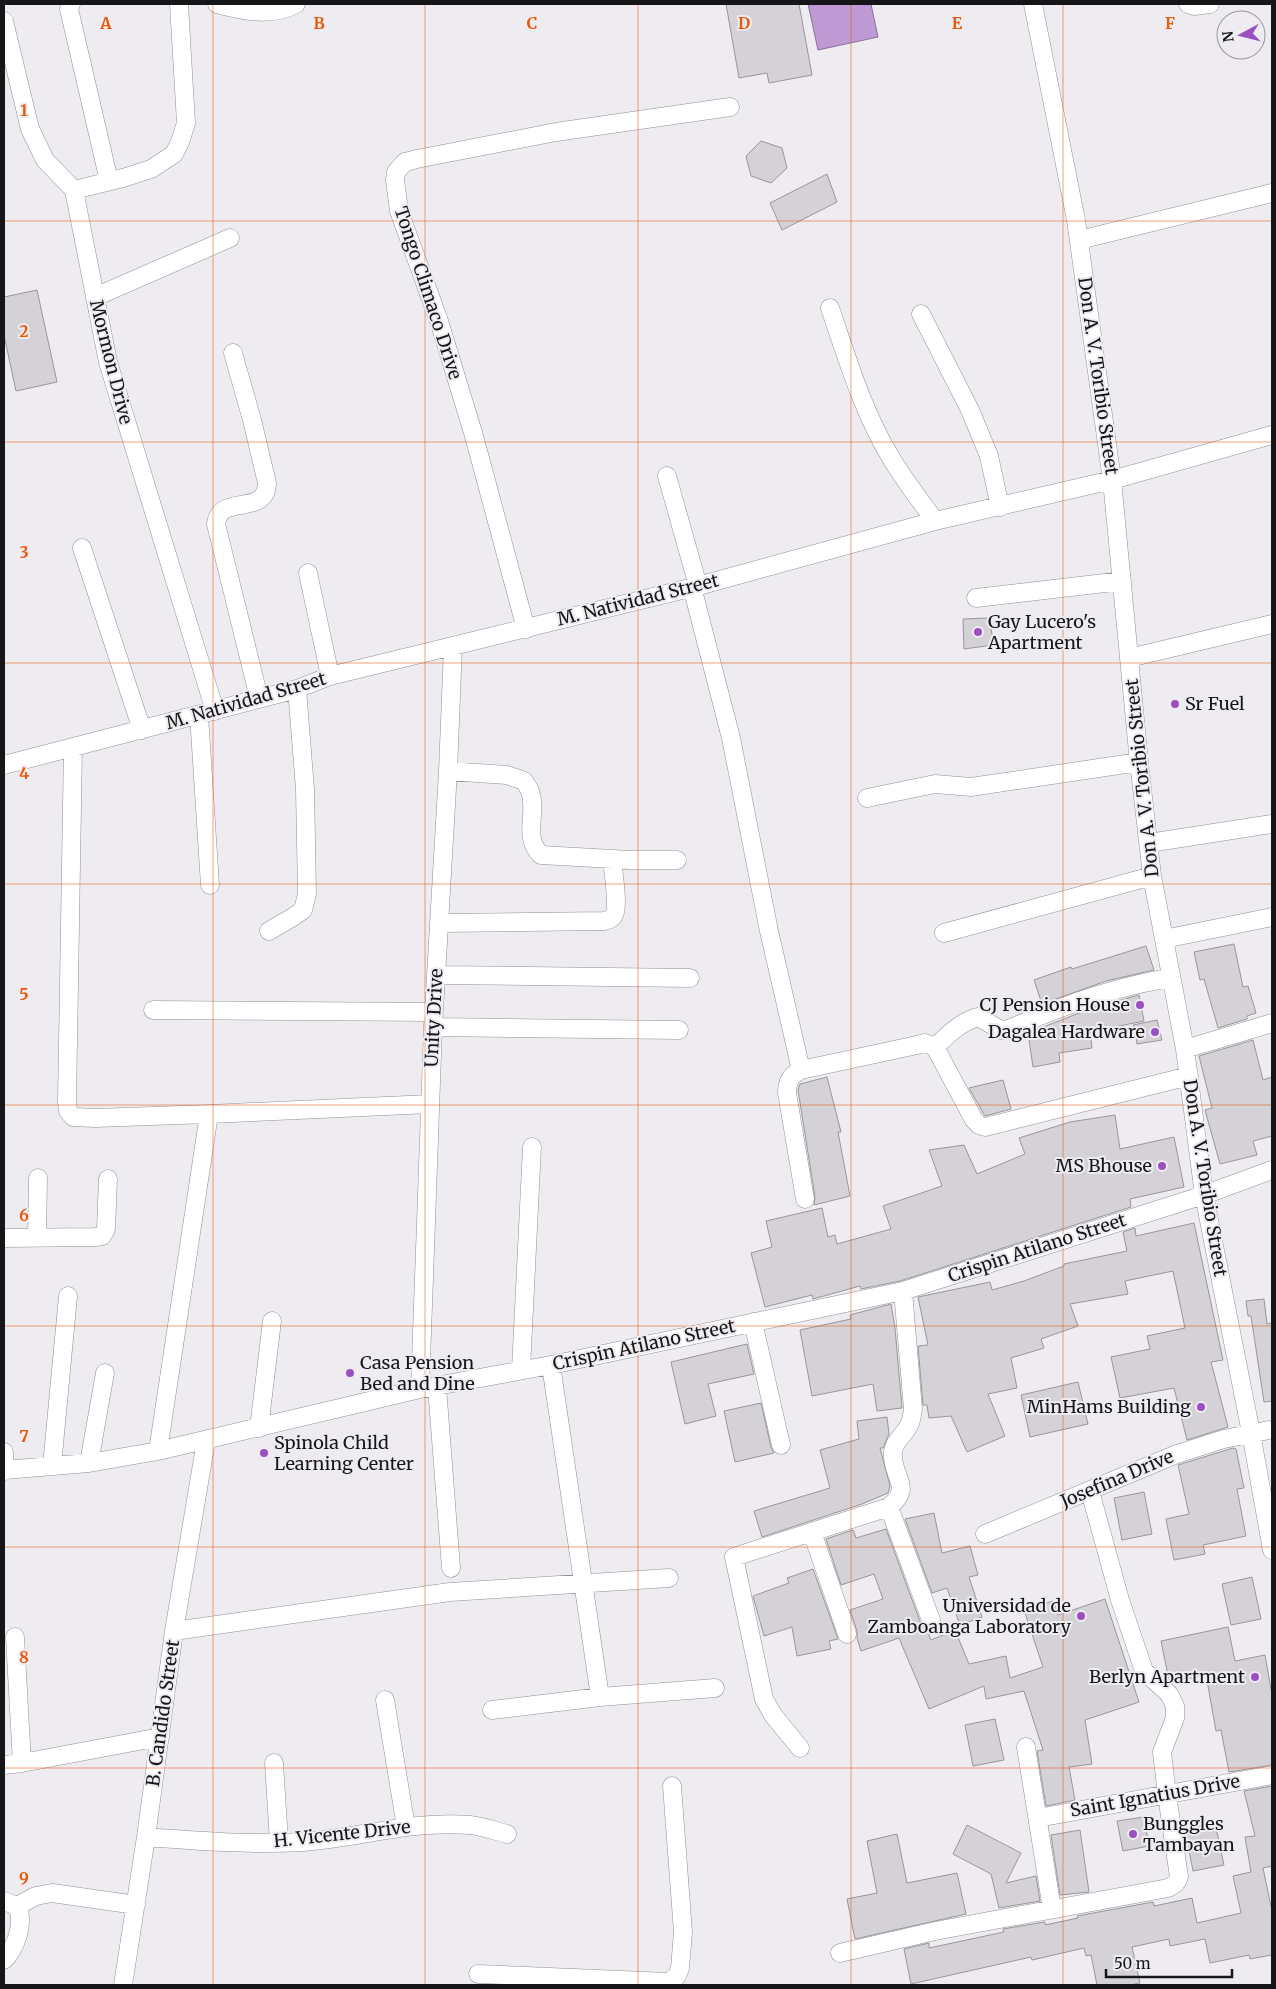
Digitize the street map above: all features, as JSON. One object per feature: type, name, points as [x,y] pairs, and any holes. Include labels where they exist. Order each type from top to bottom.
[{"type":"street","points":[[71,4],[69,9],[109,181]]},
{"type":"street","points":[[4,21],[10,70],[30,129],[45,160],[74,190],[157,166],[174,154],[186,123],[179,4]]},
{"type":"street","points":[[217,4],[275,12],[296,4]]},
{"type":"street","name":"Don A. V. Toribio Street","points":[[1033,4],[1078,240],[1112,480],[1152,876],[1185,1048],[1204,1195],[1272,1550]]},
{"type":"street","points":[[1188,4],[1194,6],[1210,4]]},
{"type":"street","name":"Tongo Climaco Drive","points":[[526,629],[456,374],[399,211],[394,180],[396,172],[405,162],[417,158],[556,132],[730,107]]},
{"type":"street","name":"Mormon Drive","points":[[74,190],[108,362],[207,713],[210,885]]},
{"type":"street","points":[[1078,240],[1272,193]]},
{"type":"street","points":[[95,297],[230,238]]},
{"type":"street","points":[[830,308],[848,361],[876,430],[895,464],[935,521]]},
{"type":"street","points":[[921,314],[970,410],[989,456],[1000,507]]},
{"type":"street","points":[[233,354],[252,420],[267,483],[264,497],[258,501],[225,509],[220,512],[216,524],[260,698]]},
{"type":"street","name":"M. Natividad Street","points":[[4,765],[297,689],[330,676],[695,586],[935,521],[1112,480],[1272,435]]},
{"type":"street","points":[[667,476],[731,738],[768,931],[801,1070]]},
{"type":"street","points":[[82,548],[142,730]]},
{"type":"street","points":[[308,573],[330,676]]},
{"type":"street","points":[[976,598],[1122,581]]},
{"type":"street","points":[[1129,658],[1272,624]]},
{"type":"street","name":"Unity Drive","points":[[420,1390],[430,1104],[453,647]]},
{"type":"street","points":[[269,931],[293,918],[303,910],[307,894],[305,789],[297,689]]},
{"type":"street","points":[[73,747],[68,1111],[74,1116],[95,1118],[430,1104]]},
{"type":"street","points":[[867,798],[935,784],[971,787],[1139,762]]},
{"type":"street","points":[[448,770],[507,775],[524,781],[530,791],[532,804],[532,844],[541,856],[677,860]]},
{"type":"street","points":[[1149,843],[1272,824]]},
{"type":"street","points":[[440,923],[610,920],[614,916],[616,906],[612,859]]},
{"type":"street","points":[[944,933],[1152,876]]},
{"type":"street","points":[[1164,939],[1272,917]]},
{"type":"street","points":[[436,975],[690,978]]},
{"type":"street","points":[[935,1047],[963,1023],[971,1019],[978,1017],[1000,1030],[1009,1029],[1080,1000],[1133,984],[1171,978]]},
{"type":"street","points":[[153,1010],[434,1019],[679,1030]]},
{"type":"street","points":[[1185,1048],[1272,1023]]},
{"type":"street","points":[[805,1199],[787,1093],[787,1084],[793,1074],[801,1070],[925,1043],[935,1047],[974,1120],[984,1127],[1189,1076]]},
{"type":"street","points":[[158,1451],[209,1114]]},
{"type":"street","points":[[521,1369],[532,1147]]},
{"type":"street","name":"Crispin Atilano Street","points":[[4,1470],[89,1463],[158,1451],[437,1386],[521,1369],[551,1365],[903,1291],[1204,1195],[1272,1170]]},
{"type":"street","points":[[37,1238],[38,1178]]},
{"type":"street","points":[[4,1238],[102,1236],[106,1229],[108,1179]]},
{"type":"street","points":[[800,1748],[773,1715],[764,1699],[734,1557],[889,1507],[897,1501],[902,1489],[892,1456],[896,1444],[912,1421],[913,1408],[903,1291]]},
{"type":"street","points":[[52,1466],[68,1296]]},
{"type":"street","points":[[259,1428],[272,1321]]},
{"type":"street","points":[[753,1322],[782,1445]]},
{"type":"street","points":[[551,1365],[600,1697]]},
{"type":"street","points":[[89,1463],[106,1373]]},
{"type":"street","points":[[437,1386],[451,1568]]},
{"type":"street","name":"Josefina Drive","points":[[985,1534],[1177,1454],[1224,1439],[1269,1430]]},
{"type":"street","name":"B. Candido Street","points":[[123,1985],[146,1837],[174,1631],[206,1441]]},
{"type":"street","points":[[4,1452],[4,1470]]},
{"type":"street","points":[[840,1953],[935,1931],[1168,1888],[1175,1884],[1179,1877],[1162,1752],[1176,1718],[1175,1706],[1169,1694],[1144,1671],[1120,1600],[1090,1491]]},
{"type":"street","points":[[889,1507],[932,1620]]},
{"type":"street","points":[[812,1532],[847,1634]]},
{"type":"street","points":[[174,1631],[450,1592],[669,1578]]},
{"type":"street","points":[[15,1637],[22,1763]]},
{"type":"street","points":[[492,1710],[600,1697],[715,1688]]},
{"type":"street","points":[[385,1700],[406,1826]]},
{"type":"street","points":[[4,1765],[160,1737]]},
{"type":"street","points":[[1026,1747],[1052,1909]]},
{"type":"street","points":[[274,1762],[279,1842]]},
{"type":"street","name":"Saint Ignatius Drive","points":[[1038,1818],[1272,1775]]},
{"type":"street","points":[[478,1974],[669,1983],[677,1976],[680,1968],[683,1932],[672,1786]]},
{"type":"street","name":"H. Vicente Drive","points":[[146,1837],[210,1842],[304,1842],[406,1826],[447,1824],[472,1825],[507,1834]]},
{"type":"street","points":[[4,1960],[9,1954],[18,1934],[20,1920],[10,1904],[52,1893],[136,1905]]},
{"type":"shaded area","points":[[808,4],[871,4],[878,37],[818,50]]},
{"type":"building","points":[[726,4],[799,4],[812,75],[769,83],[767,73],[739,78]]},
{"type":"building","points":[[761,141],[782,148],[787,168],[771,183],[751,176],[746,156]]},
{"type":"building","points":[[827,174],[837,202],[782,230],[770,203]]},
{"type":"building","points":[[37,290],[57,382],[16,391],[4,335],[4,297]]},
{"type":"building","name":"Gay Lucero's Apartment","points":[[989,618],[994,645],[964,649],[963,619]]},
{"type":"building","points":[[1234,944],[1243,987],[1248,986],[1256,1013],[1247,1016],[1247,1019],[1218,1028],[1204,979],[1200,980],[1194,952]]},
{"type":"building","points":[[1146,946],[1154,970],[1106,981],[1042,1004],[1034,980],[1071,967],[1072,969]]},
{"type":"building","points":[[1139,995],[1144,1021],[1090,1032],[1092,1048],[1059,1053],[1060,1062],[1033,1067],[1028,1033],[1092,1008]]},
{"type":"building","points":[[1157,1020],[1162,1040],[1137,1044],[1133,1025]]},
{"type":"building","points":[[1253,1040],[1263,1080],[1272,1077],[1272,1136],[1253,1141],[1257,1155],[1220,1164],[1205,1110],[1212,1108],[1199,1056]]},
{"type":"building","points":[[827,1077],[841,1132],[838,1132],[850,1196],[814,1205],[815,1197],[798,1090],[800,1084]]},
{"type":"building","points":[[1003,1080],[1011,1109],[985,1116],[969,1088]]},
{"type":"building","points":[[1115,1115],[1120,1149],[1174,1137],[1184,1187],[1130,1199],[1131,1207],[900,1281],[861,1289],[860,1286],[813,1299],[812,1295],[765,1307],[751,1253],[772,1247],[766,1221],[822,1208],[828,1237],[835,1235],[837,1244],[891,1229],[883,1206],[942,1186],[929,1150],[964,1145],[977,1174],[1025,1154],[1019,1138],[1070,1122]]},
{"type":"building","points":[[1194,1223],[1223,1360],[1211,1362],[1228,1427],[1187,1440],[1174,1388],[1120,1398],[1111,1357],[1150,1349],[1147,1336],[1185,1328],[1173,1271],[1125,1281],[1128,1294],[1070,1304],[1078,1326],[1041,1339],[1044,1348],[1011,1358],[1017,1388],[988,1394],[1005,1436],[967,1452],[951,1416],[929,1418],[927,1405],[923,1405],[918,1346],[928,1345],[918,1297],[990,1282],[992,1290],[1024,1281],[1064,1266],[1064,1264],[1127,1251],[1123,1232],[1135,1228],[1136,1236]]},
{"type":"building","points":[[1264,1299],[1267,1324],[1272,1323],[1272,1401],[1264,1402],[1251,1316],[1248,1316],[1246,1301]]},
{"type":"building","points":[[891,1304],[902,1408],[877,1411],[873,1384],[812,1396],[800,1330],[851,1319],[850,1315]]},
{"type":"building","points":[[747,1344],[754,1374],[708,1384],[716,1416],[685,1424],[671,1362]]},
{"type":"building","points":[[1078,1382],[1088,1424],[1030,1437],[1021,1395]]},
{"type":"building","points":[[761,1403],[774,1453],[735,1462],[724,1411]]},
{"type":"building","points":[[887,1417],[889,1434],[883,1448],[880,1448],[890,1486],[888,1493],[862,1504],[762,1537],[754,1511],[830,1488],[820,1450],[859,1439],[857,1421]]},
{"type":"building","points":[[1233,1448],[1236,1449],[1244,1488],[1237,1489],[1246,1536],[1203,1545],[1205,1554],[1174,1560],[1166,1519],[1189,1514],[1178,1465]]},
{"type":"building","points":[[1144,1492],[1152,1534],[1122,1540],[1114,1498]]},
{"type":"building","points":[[934,1513],[942,1553],[970,1546],[978,1575],[969,1577],[982,1617],[960,1625],[947,1588],[932,1593],[905,1519]]},
{"type":"building","points":[[886,1529],[921,1624],[927,1630],[931,1640],[955,1630],[969,1664],[1006,1656],[1010,1678],[1043,1667],[1024,1610],[1053,1601],[1058,1615],[1105,1599],[1139,1702],[1085,1720],[1092,1764],[1069,1767],[1075,1800],[1046,1806],[1037,1751],[1043,1750],[1024,1691],[986,1699],[984,1686],[929,1709],[899,1638],[861,1651],[850,1610],[883,1599],[874,1574],[841,1585],[826,1539],[853,1530],[856,1538]]},
{"type":"building","points":[[813,1569],[838,1639],[829,1641],[831,1649],[797,1656],[792,1627],[764,1636],[753,1596],[789,1583],[787,1578]]},
{"type":"building","points":[[1252,1577],[1261,1619],[1231,1625],[1222,1584]]},
{"type":"building","points":[[1228,1627],[1235,1661],[1265,1655],[1272,1695],[1272,1765],[1229,1772],[1221,1730],[1216,1731],[1206,1675],[1172,1682],[1169,1680],[1161,1641]]},
{"type":"building","points":[[995,1719],[1004,1760],[973,1766],[965,1725]]},
{"type":"building","points":[[1272,1786],[1272,1866],[1263,1868],[1272,1911],[1272,1955],[1250,1959],[1249,1955],[1210,1963],[1205,1939],[1170,1946],[1169,1939],[1132,1947],[1140,1983],[1130,1985],[1097,1985],[1091,1955],[1086,1956],[1084,1948],[1032,1960],[1031,1957],[911,1984],[904,1949],[929,1943],[929,1948],[1004,1932],[1003,1929],[1045,1922],[1045,1925],[1078,1918],[1077,1916],[1153,1902],[1154,1906],[1192,1898],[1197,1923],[1241,1913],[1233,1876],[1251,1872],[1245,1837],[1255,1836],[1244,1791]]},
{"type":"building","name":"Bunggles Tambayan","points":[[1144,1817],[1149,1846],[1123,1851],[1117,1821]]},
{"type":"building","points":[[1215,1823],[1224,1865],[1193,1871],[1185,1830]]},
{"type":"building","points":[[967,1825],[1021,1853],[1006,1883],[1036,1876],[1040,1901],[999,1908],[991,1874],[953,1854]]},
{"type":"building","points":[[1080,1830],[1089,1892],[1060,1895],[1051,1835]]},
{"type":"building","points":[[897,1834],[907,1883],[957,1873],[966,1914],[855,1939],[847,1899],[877,1893],[867,1841]]},
{"type":"place","name":"Gay Lucero's Apartment","points":[[978,632]]},
{"type":"place","name":"Sr Fuel","points":[[1175,704]]},
{"type":"place","name":"CJ Pension House","points":[[1140,1005]]},
{"type":"place","name":"Dagalea Hardware","points":[[1155,1032]]},
{"type":"place","name":"MS Bhouse","points":[[1162,1166]]},
{"type":"place","name":"Casa Pension Bed and Dine","points":[[350,1373]]},
{"type":"place","name":"MinHams Building","points":[[1201,1407]]},
{"type":"place","name":"Spinola Child Learning Center","points":[[264,1453]]},
{"type":"place","name":"Universidad de Zamboanga Laboratory","points":[[1081,1616]]},
{"type":"place","name":"Berlyn Apartment","points":[[1255,1677]]},
{"type":"place","name":"Bunggles Tambayan","points":[[1133,1834]]}]
